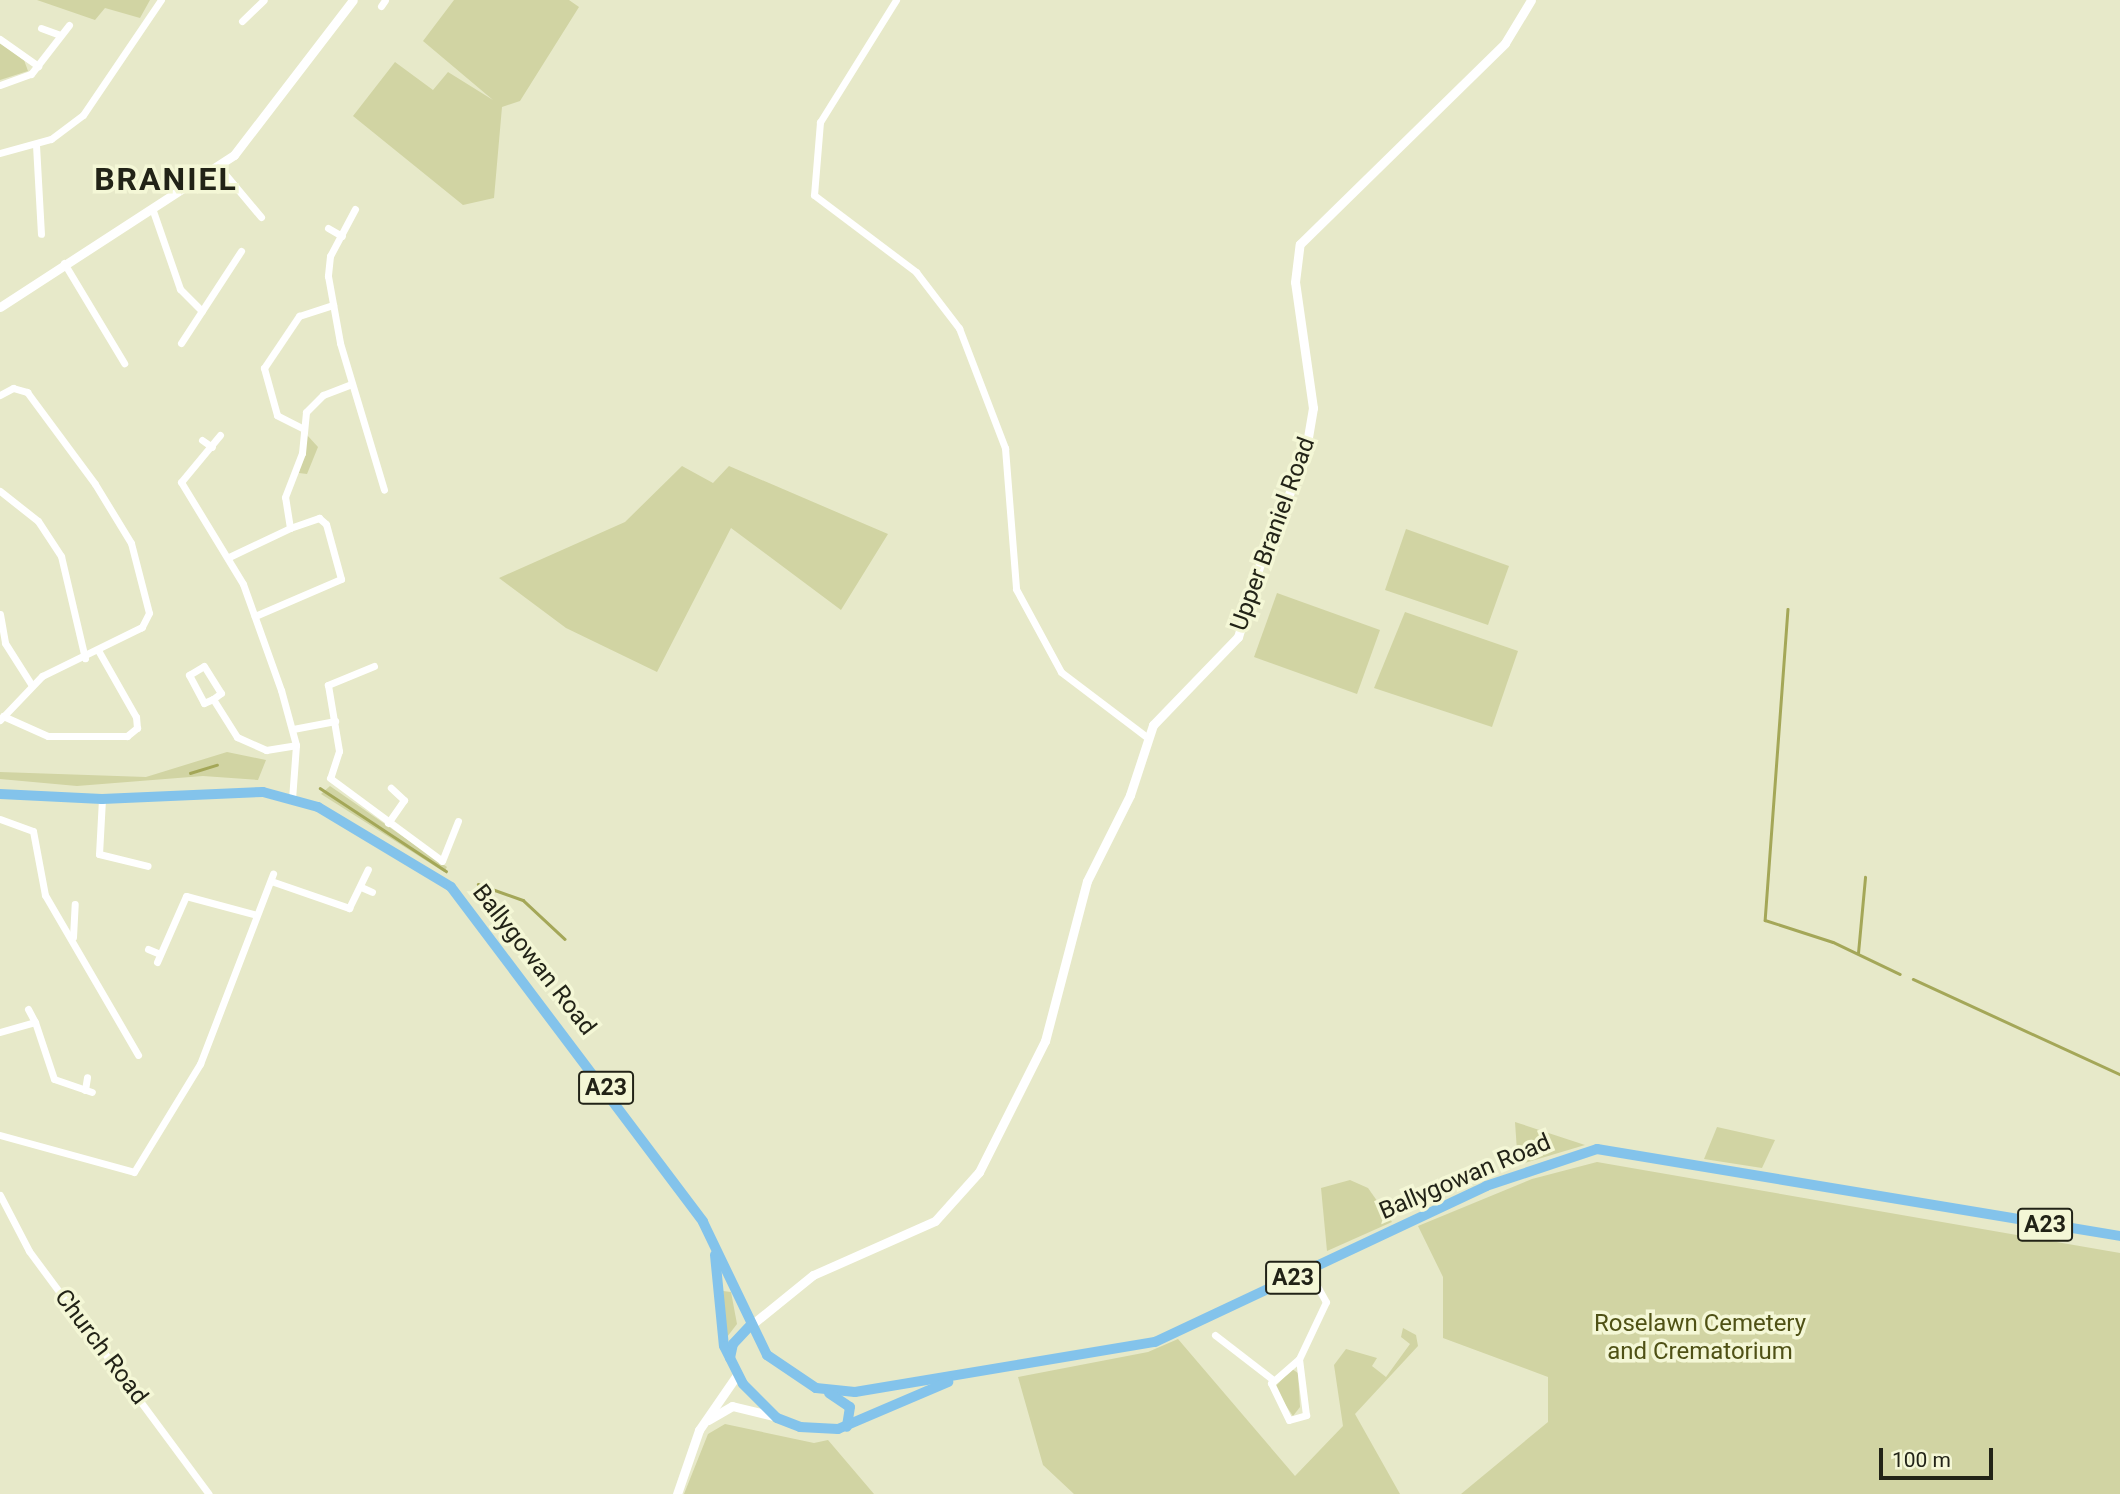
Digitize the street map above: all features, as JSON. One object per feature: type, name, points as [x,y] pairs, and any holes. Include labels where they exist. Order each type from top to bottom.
[{"type":"main road","name":"Ballygowan Road","points":[[0,794],[102,799],[234,789],[292,799],[358,828],[465,902],[712,1241],[753,1331],[786,1373],[816,1388],[855,1392],[1155,1342],[1486,1186],[1597,1149],[2120,1236]]},
{"type":"main road","name":"Ballygowan Road","points":[[712,1241],[720,1331],[730,1361],[737,1376],[777,1418],[810,1429],[847,1427],[970,1374]]},
{"type":"main road","points":[[730,1361],[733,1344],[753,1331]]},
{"type":"main road","name":"A23","points":[[816,1388],[850,1407],[847,1427]]},
{"type":"street","points":[[0,153],[36,145],[88,110],[161,0]]},
{"type":"street","points":[[243,21],[264,0]]},
{"type":"street","points":[[0,307],[64,263],[220,168],[259,130],[353,0]]},
{"type":"street","points":[[896,0],[820,122],[814,195],[910,266],[959,328],[1005,448],[1016,589],[1061,672],[1148,738]]},
{"type":"street","name":"Upper Braniel Road","points":[[753,1331],[766,1311],[836,1263],[919,1231],[968,1188],[1045,1041],[1087,881],[1130,795],[1148,738],[1160,716],[1238,637],[1265,547],[1304,461],[1313,408],[1295,282],[1300,244],[1504,43],[1531,0]]},
{"type":"street","points":[[0,85],[38,66],[69,25]]},
{"type":"street","points":[[41,28],[60,35]]},
{"type":"street","points":[[0,39],[38,66]]},
{"type":"street","points":[[36,145],[41,234]]},
{"type":"street","points":[[220,168],[261,217]]},
{"type":"street","points":[[152,208],[180,289],[202,311]]},
{"type":"street","points":[[355,209],[327,266],[333,305],[352,384],[384,491]]},
{"type":"street","points":[[328,228],[342,236]]},
{"type":"street","points":[[181,343],[241,251]]},
{"type":"street","points":[[64,263],[124,363]]},
{"type":"street","points":[[302,428],[277,415],[264,368],[299,316],[333,305]]},
{"type":"street","points":[[289,528],[285,497],[302,453],[302,428],[316,400],[352,384]]},
{"type":"street","points":[[0,395],[21,388],[33,397],[131,543],[148,619],[99,652],[31,684],[1,718],[48,736],[127,736],[136,728],[136,717],[99,652]]},
{"type":"street","points":[[220,435],[181,482],[229,557],[255,616],[293,729],[296,745],[292,799]]},
{"type":"street","points":[[202,440],[212,447]]},
{"type":"street","points":[[0,491],[38,521],[61,556],[85,658]]},
{"type":"street","points":[[229,557],[289,528],[319,519],[326,524],[341,579],[255,616]]},
{"type":"street","points":[[0,614],[5,643],[31,684]]},
{"type":"street","points":[[204,666],[221,693],[213,699],[204,703],[189,675],[204,666]]},
{"type":"street","points":[[374,666],[328,685],[340,751],[330,778],[442,861],[458,821]]},
{"type":"street","points":[[213,699],[243,742],[265,750],[296,745]]},
{"type":"street","points":[[293,729],[335,721]]},
{"type":"street","points":[[388,823],[404,800],[391,788]]},
{"type":"street","points":[[102,799],[99,854],[148,866]]},
{"type":"street","points":[[0,818],[31,827],[41,884],[138,1055]]},
{"type":"street","points":[[0,1135],[134,1172],[200,1064],[272,877],[349,908],[368,869]]},
{"type":"street","points":[[361,887],[372,892]]},
{"type":"street","points":[[148,949],[158,958],[186,896],[257,915]]},
{"type":"street","points":[[73,938],[75,904]]},
{"type":"street","points":[[29,1009],[54,1079],[88,1091],[87,1077]]},
{"type":"street","points":[[0,1032],[35,1022]]},
{"type":"street","name":"Church Road","points":[[1,1201],[29,1251],[209,1494]]},
{"type":"street","points":[[1272,1379],[1299,1359],[1326,1302],[1308,1270]]},
{"type":"street","points":[[1215,1335],[1240,1361],[1272,1379],[1281,1414],[1289,1420],[1306,1415],[1299,1359]]},
{"type":"street","points":[[677,1494],[699,1430],[737,1376]]},
{"type":"street","points":[[699,1430],[732,1406],[777,1418]]},
{"type":"green space","points":[[37,0],[150,0],[140,18],[105,8],[95,20]]},
{"type":"green space","points":[[454,0],[569,0],[579,7],[520,101],[502,107],[494,198],[463,205],[353,116],[395,62],[433,90],[448,72],[493,100],[423,41]]},
{"type":"green space","points":[[0,43],[24,60],[28,71],[0,80]]},
{"type":"green space","points":[[307,435],[318,447],[307,474],[299,473]]},
{"type":"green space","points":[[682,466],[713,483],[729,466],[888,534],[841,610],[731,528],[657,672],[566,628],[499,578],[625,522]]},
{"type":"green space","points":[[1406,529],[1509,566],[1488,625],[1385,590]]},
{"type":"green space","points":[[1277,593],[1380,630],[1357,694],[1254,657]]},
{"type":"green space","points":[[1405,612],[1518,651],[1492,727],[1374,688]]},
{"type":"green space","points":[[227,752],[266,760],[258,780],[203,776],[77,786],[0,779],[0,772],[146,777]]},
{"type":"green space","points":[[330,786],[447,867],[444,872],[321,794]]},
{"type":"green space","points":[[1515,1122],[1585,1145],[1518,1165]]},
{"type":"green space","points":[[1717,1127],[1775,1140],[1762,1168],[1704,1159]]},
{"type":"green space","name":"Roselawn Cemetery and Crematorium","points":[[1597,1162],[2120,1253],[2120,1494],[1461,1494],[1548,1422],[1548,1377],[1443,1338],[1443,1277],[1418,1226],[1532,1179]]},
{"type":"green space","points":[[1350,1180],[1368,1188],[1392,1222],[1327,1251],[1321,1188]]},
{"type":"green space","points":[[723,1291],[731,1292],[737,1324],[727,1337]]},
{"type":"green space","points":[[1403,1328],[1416,1335],[1418,1346],[1355,1414],[1400,1494],[1074,1494],[1043,1465],[1018,1377],[1148,1352],[1178,1339],[1295,1476],[1343,1426],[1334,1365],[1346,1349],[1377,1358],[1372,1366],[1386,1377],[1410,1344],[1401,1337]]},
{"type":"green space","points":[[1292,1369],[1298,1373],[1300,1407],[1293,1416],[1274,1388]]},
{"type":"green space","points":[[725,1424],[814,1443],[828,1440],[874,1494],[684,1494],[708,1434]]},
{"type":"waterway","points":[[1788,609],[1765,920],[1833,942],[1900,974]]},
{"type":"waterway","points":[[190,773],[217,765]]},
{"type":"waterway","points":[[320,788],[446,871]]},
{"type":"waterway","points":[[1858,953],[1865,877]]},
{"type":"waterway","points":[[478,884],[523,900],[565,939]]},
{"type":"waterway","points":[[1913,979],[2120,1074]]},
{"type":"district","name":"BRANIEL","points":[[166,179]]}]
